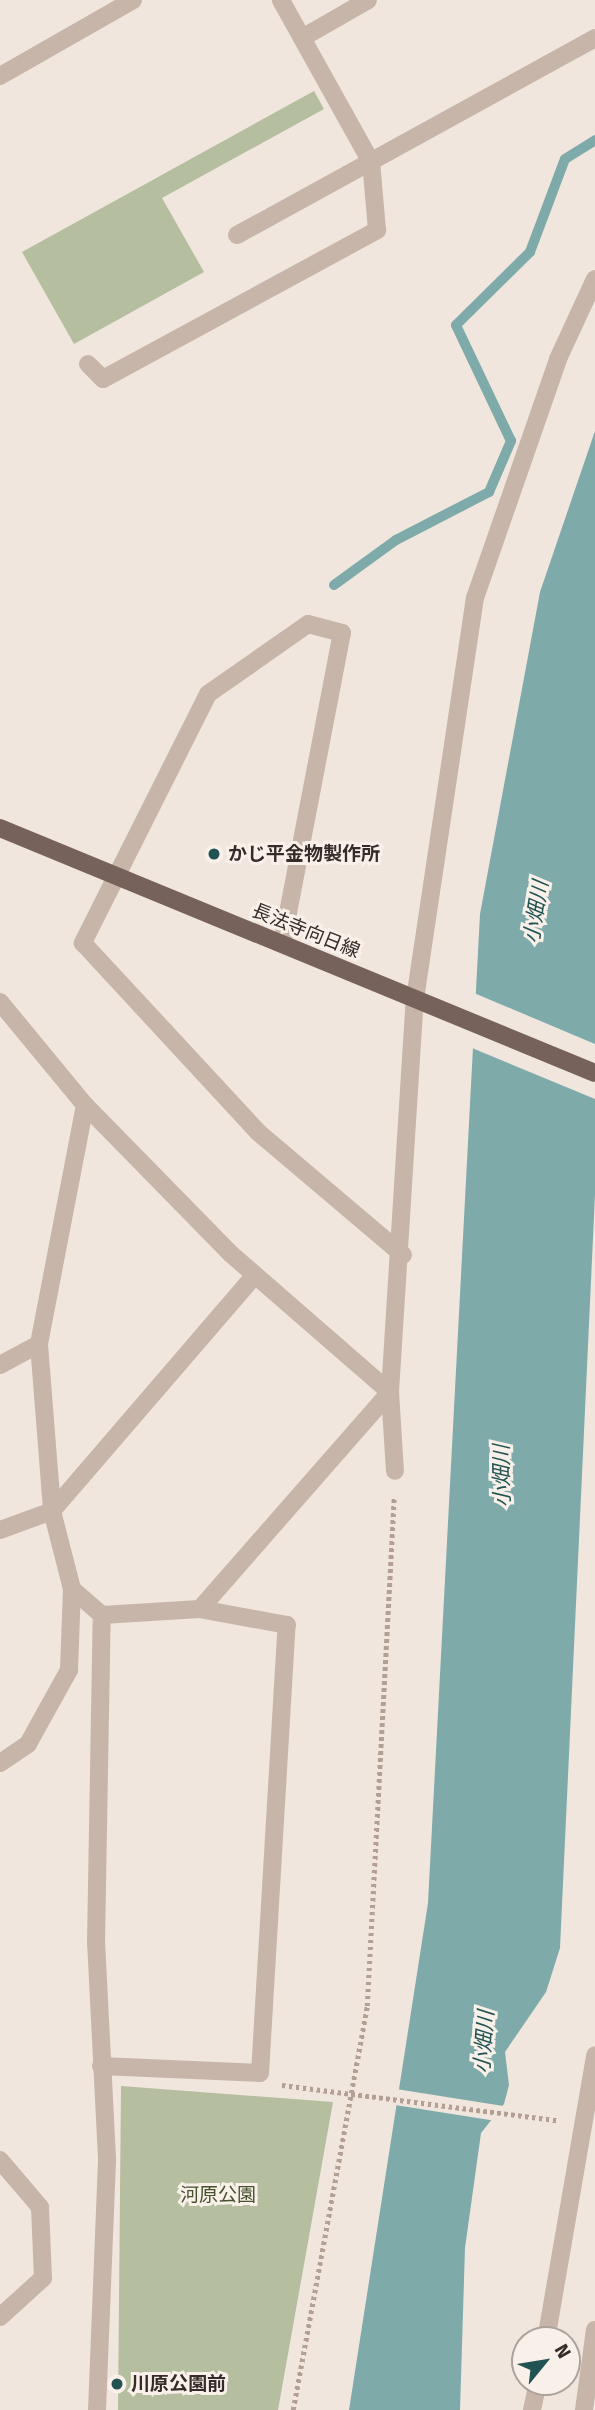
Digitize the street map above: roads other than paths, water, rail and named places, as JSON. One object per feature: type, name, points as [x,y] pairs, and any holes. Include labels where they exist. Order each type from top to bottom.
[{"type":"main road","name":"長法寺向日線","points":[[0,828],[595,1073]]},
{"type":"street","points":[[0,76],[133,0]]},
{"type":"street","points":[[88,364],[103,379],[377,230],[371,162],[281,0]]},
{"type":"street","points":[[302,38],[368,0]]},
{"type":"street","points":[[237,236],[595,38]]},
{"type":"street","points":[[395,1471],[390,1392],[403,1255],[415,999],[475,598],[558,359],[595,279]]},
{"type":"street","points":[[282,944],[342,633],[308,624],[208,694],[119,876],[83,943],[258,1132],[403,1255]]},
{"type":"street","points":[[0,1002],[85,1105],[254,1276],[390,1392]]},
{"type":"street","points":[[0,1763],[28,1744],[69,1670],[72,1589],[52,1511],[40,1344],[85,1105]]},
{"type":"street","points":[[0,1530],[52,1511],[254,1276]]},
{"type":"street","points":[[0,1365],[40,1344]]},
{"type":"street","points":[[200,1609],[390,1392]]},
{"type":"street","points":[[72,1589],[102,1615],[200,1609],[287,1625],[260,2073],[101,2066]]},
{"type":"street","points":[[97,2410],[107,2158],[96,1943],[102,1615]]},
{"type":"street","points":[[547,2326],[595,2055]]},
{"type":"street","points":[[0,2160],[40,2207],[43,2278],[0,2317]]},
{"type":"street","points":[[584,2410],[593,2376],[595,2330]]},
{"type":"water","name":"小畑川","points":[[595,431],[595,1195],[560,1948],[546,1992],[505,2052],[509,2085],[504,2104],[481,2133],[465,2248],[460,2410],[349,2410],[428,1903],[480,914],[540,592]]},
{"type":"waterway","points":[[334,585],[396,540],[489,492],[511,441],[456,325],[530,252],[565,159],[595,140]]},
{"type":"place","name":"かじ平金物製作所","points":[[214,854]]},
{"type":"place","name":"川原公園前","points":[[117,2384]]},
{"type":"park label","name":"河原公園","points":[[218,2195]]}]
